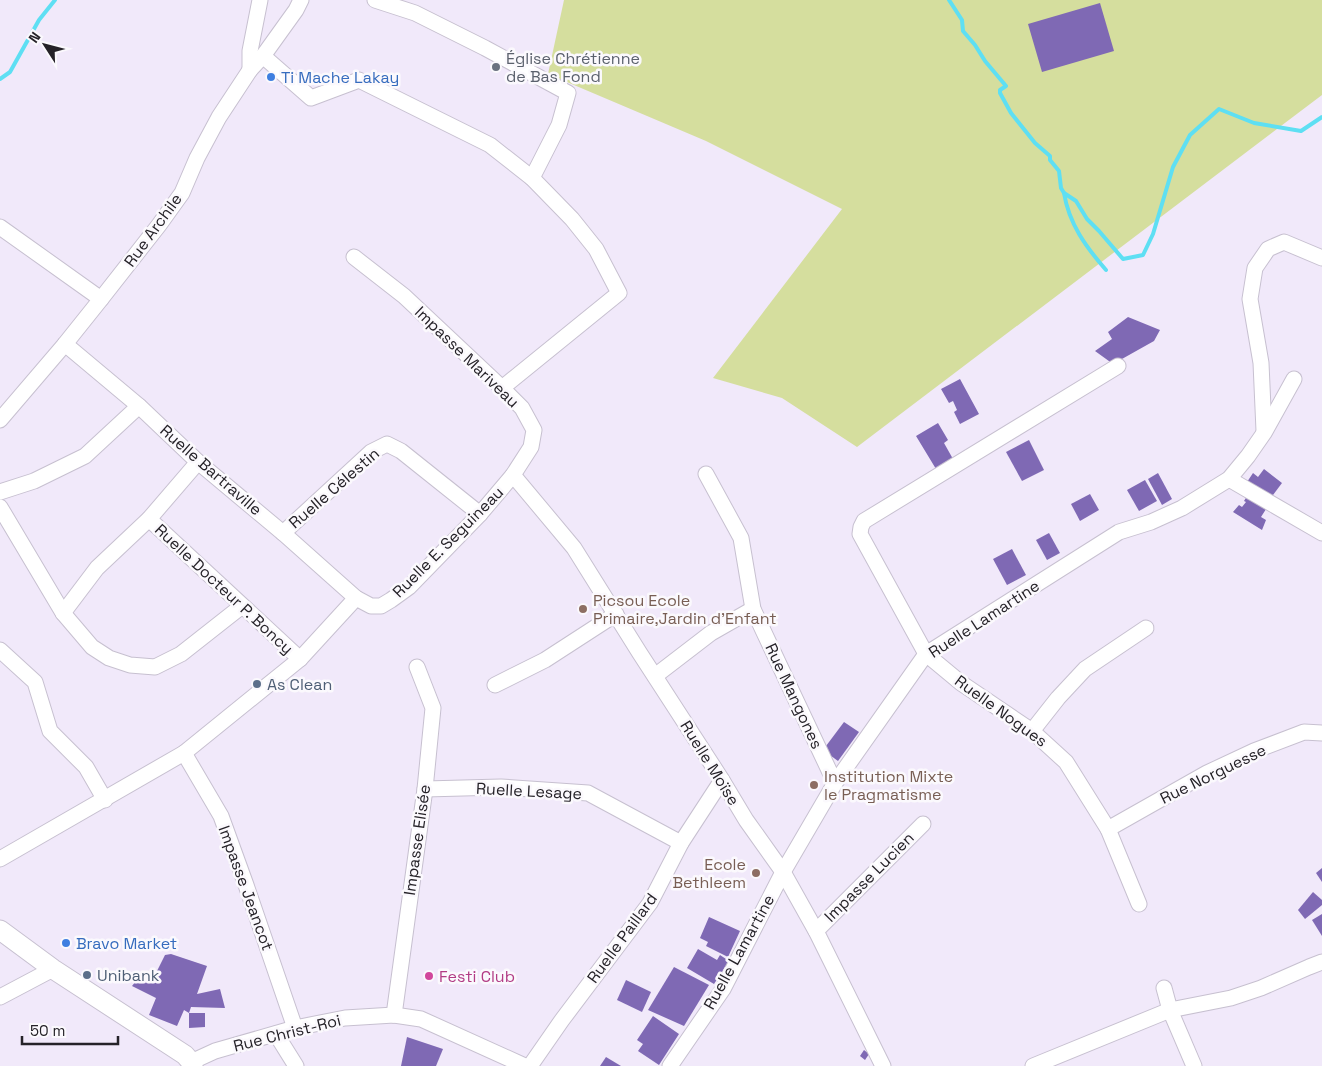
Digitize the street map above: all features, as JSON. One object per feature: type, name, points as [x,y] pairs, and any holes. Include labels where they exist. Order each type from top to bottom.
[{"type":"main road","points":[[0,930],[53,969],[185,1055],[192,1064]]},
{"type":"street","points":[[250,70],[250,51],[260,0]]},
{"type":"street","name":"Rue Archile","points":[[0,418],[65,344],[159,225],[182,193],[197,158],[219,117],[250,70],[263,56],[296,10],[301,0]]},
{"type":"street","points":[[375,0],[415,13],[568,93],[559,125],[532,178]]},
{"type":"street","points":[[263,56],[311,98],[359,80],[490,145],[532,178],[572,219],[596,249],[619,293],[502,388]]},
{"type":"street","points":[[0,227],[101,299]]},
{"type":"street","points":[[1264,433],[1261,363],[1250,299],[1255,268],[1268,248],[1284,242],[1322,258]]},
{"type":"street","name":"Impasse Mariveau","points":[[354,257],[404,296],[522,408],[534,430],[531,447],[513,475]]},
{"type":"street","name":"Ruelle Bartraville","points":[[65,344],[139,406],[198,462],[283,533],[356,598]]},
{"type":"street","points":[[926,654],[860,534],[864,521],[1118,366]]},
{"type":"street","name":"Ruelle Lamartine","points":[[670,1066],[722,989],[783,872],[835,783],[926,654],[1119,532],[1151,522],[1182,508],[1229,479],[1264,433],[1294,379]]},
{"type":"street","points":[[0,492],[34,482],[85,456],[139,406]]},
{"type":"street","name":"Ruelle Célestin","points":[[283,533],[371,452],[387,444],[401,451],[480,514]]},
{"type":"street","points":[[63,612],[97,568],[149,519],[198,462]]},
{"type":"street","name":"Rue Mangones","points":[[706,474],[741,538],[753,609],[835,783]]},
{"type":"street","name":"Ruelle E. Seguineau","points":[[356,598],[371,606],[381,606],[409,587],[480,514],[513,475]]},
{"type":"street","name":"Ruelle Moïse","points":[[513,475],[574,548],[746,820],[783,872],[816,931],[883,1066]]},
{"type":"street","points":[[1229,479],[1322,532]]},
{"type":"street","points":[[0,507],[63,612],[92,647],[109,658],[130,665],[155,667],[181,654],[242,606]]},
{"type":"street","name":"Ruelle Docteur P. Boncy","points":[[149,519],[300,659]]},
{"type":"street","points":[[0,859],[184,753],[300,659],[356,598]]},
{"type":"street","points":[[655,676],[711,633],[753,609]]},
{"type":"street","points":[[495,685],[545,660],[616,614]]},
{"type":"street","points":[[1032,731],[1058,698],[1085,669],[1146,628]]},
{"type":"street","points":[[0,650],[36,682],[50,731],[86,767],[105,800]]},
{"type":"street","name":"Ruelle Nogues","points":[[926,654],[961,683],[1032,731],[1066,762],[1108,829],[1139,904]]},
{"type":"street","name":"Impasse Elisée","points":[[394,1015],[425,789],[433,708],[417,667]]},
{"type":"street","name":"Rue Norguesse","points":[[1108,829],[1207,773],[1254,751],[1304,732],[1322,734]]},
{"type":"street","name":"Impasse Jeancot","points":[[184,753],[221,816],[295,1028]]},
{"type":"street","name":"Ruelle Paillard","points":[[530,1066],[650,902],[681,843],[722,780]]},
{"type":"street","name":"Ruelle Lesage","points":[[425,789],[501,787],[588,793],[681,843]]},
{"type":"street","name":"Impasse Lucien","points":[[816,931],[923,824]]},
{"type":"street","points":[[1033,1066],[1170,1010],[1232,998],[1322,962]]},
{"type":"street","points":[[0,998],[53,969]]},
{"type":"street","points":[[1164,988],[1170,1010],[1194,1066]]},
{"type":"street","name":"Rue Christ-Roi","points":[[192,1064],[214,1051],[295,1028],[345,1018],[394,1015],[421,1019],[525,1066]]},
{"type":"street","points":[[276,1034],[296,1066]]},
{"type":"green space","points":[[564,0],[1322,0],[1322,95],[857,447],[782,398],[713,378],[842,209],[706,141],[548,74]]},
{"type":"building","points":[[1100,3],[1114,51],[1042,72],[1028,24]]},
{"type":"building","points":[[1128,317],[1160,330],[1154,341],[1113,364],[1095,351],[1112,339],[1108,332]]},
{"type":"building","points":[[960,379],[979,414],[960,424],[954,412],[957,410],[953,401],[949,403],[941,389]]},
{"type":"building","points":[[938,423],[948,440],[944,443],[953,459],[936,469],[916,436]]},
{"type":"building","points":[[1029,440],[1044,470],[1022,481],[1006,452]]},
{"type":"building","points":[[1264,469],[1282,483],[1270,499],[1247,482],[1253,473],[1258,477]]},
{"type":"building","points":[[1158,473],[1172,499],[1162,505],[1148,479]]},
{"type":"building","points":[[1145,480],[1157,501],[1139,511],[1127,490]]},
{"type":"building","points":[[1090,494],[1099,510],[1080,521],[1071,504]]},
{"type":"building","points":[[1247,496],[1268,506],[1261,517],[1266,520],[1262,530],[1233,512],[1239,505],[1242,507],[1246,502],[1244,501]]},
{"type":"building","points":[[1049,533],[1060,553],[1047,560],[1036,540]]},
{"type":"building","points":[[1012,549],[1026,575],[1007,585],[993,559]]},
{"type":"building","points":[[844,722],[859,732],[838,761],[823,750]]},
{"type":"building","points":[[1322,868],[1322,882],[1316,873]]},
{"type":"building","points":[[1313,892],[1322,900],[1322,905],[1305,919],[1298,910]]},
{"type":"building","points":[[1322,914],[1322,936],[1312,920]]},
{"type":"building","points":[[709,917],[740,931],[728,957],[706,946],[708,942],[700,938]]},
{"type":"building","points":[[698,949],[717,960],[720,955],[729,961],[714,984],[687,968]]},
{"type":"building","points":[[171,954],[207,966],[197,994],[220,989],[225,1008],[191,1007],[189,1013],[184,1010],[177,1026],[149,1015],[156,998],[132,986],[140,976],[149,974],[148,978],[154,977],[165,955]]},
{"type":"building","points":[[674,967],[709,985],[684,1026],[648,1010]]},
{"type":"building","points":[[626,980],[651,992],[642,1012],[617,1000]]},
{"type":"building","points":[[189,1013],[205,1013],[205,1027],[189,1028]]},
{"type":"building","points":[[653,1016],[679,1034],[659,1065],[638,1051],[643,1044],[637,1040]]},
{"type":"building","points":[[407,1037],[443,1049],[436,1066],[401,1066]]},
{"type":"building","points":[[864,1050],[869,1054],[865,1060],[860,1056]]},
{"type":"building","points":[[606,1057],[621,1066],[600,1066]]},
{"type":"waterway","points":[[0,79],[10,72],[39,20],[55,0]]},
{"type":"waterway","points":[[949,0],[962,20],[963,31],[1006,86],[1000,90],[1000,93],[1011,113],[1035,143],[1050,156],[1050,160],[1059,171],[1061,188],[1064,193],[1076,201],[1087,219],[1123,259],[1143,255],[1153,234],[1173,167],[1190,135],[1219,109],[1254,123],[1301,131],[1322,117]]},
{"type":"waterway","points":[[1064,193],[1074,225],[1092,253],[1106,270]]},
{"type":"place","name":"Église Chrétienne de Bas Fond","points":[[496,67]]},
{"type":"place","name":"Ti Mache Lakay","points":[[271,77]]},
{"type":"place","name":"Picsou Ecole Primaire,Jardin d'Enfant","points":[[583,609]]},
{"type":"place","name":"As Clean","points":[[257,684]]},
{"type":"place","name":"Institution Mixte le Pragmatisme","points":[[814,785]]},
{"type":"place","name":"Ecole Bethleem","points":[[756,873]]},
{"type":"place","name":"Bravo Market","points":[[66,943]]},
{"type":"place","name":"Unibank","points":[[87,975]]},
{"type":"place","name":"Festi Club","points":[[429,976]]}]
